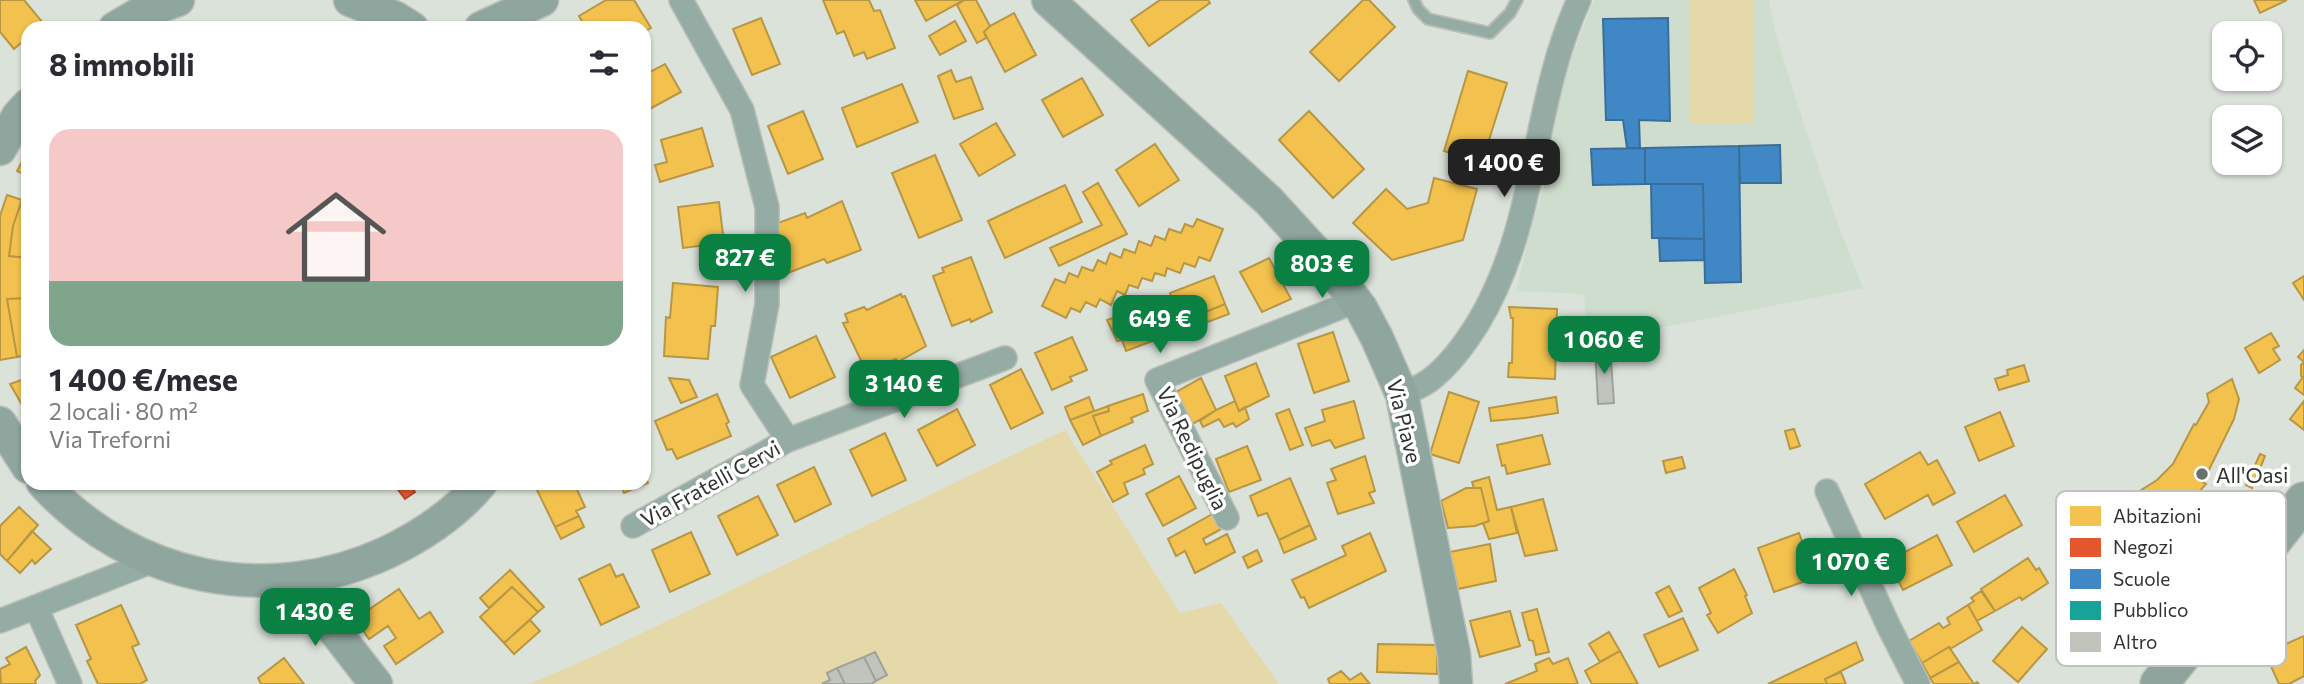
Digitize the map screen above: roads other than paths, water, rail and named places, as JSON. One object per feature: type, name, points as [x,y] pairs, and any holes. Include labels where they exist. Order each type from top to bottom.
[{"type":"main road","points":[[2286,524],[2304,501]]},
{"type":"main road","points":[[2159,684],[2173,666]]},
{"type":"street","points":[[127,21],[178,0]]},
{"type":"street","points":[[351,0],[401,21]]},
{"type":"street","points":[[496,21],[542,0]]},
{"type":"street","name":"Via Fratelli Cervi","points":[[681,0],[742,110],[767,207],[767,304],[752,385],[788,440]]},
{"type":"street","name":"Via Piave","points":[[1048,0],[1269,201],[1333,271],[1356,301],[1377,338],[1402,395],[1454,654],[1456,684]]},
{"type":"street","points":[[1402,395],[1430,380],[1463,348],[1505,271],[1524,213],[1558,54],[1579,0]]},
{"type":"street","points":[[0,149],[21,112]]},
{"type":"street","name":"Via Redipuglia","points":[[1227,518],[1157,380],[1356,301]]},
{"type":"street","name":"Via Fratelli Cervi","points":[[633,527],[788,440],[1006,358]]},
{"type":"street","points":[[0,423],[21,456]]},
{"type":"street","points":[[49,490],[63,505],[105,537],[153,561],[199,575],[247,581],[295,580],[358,566],[416,539],[467,500],[475,490]]},
{"type":"street","points":[[1827,491],[1918,684]]},
{"type":"street","points":[[0,621],[153,561]]},
{"type":"street","points":[[295,580],[376,684]]},
{"type":"street","points":[[36,607],[70,684]]},
{"type":"lane","points":[[1414,0],[1418,9],[1428,19],[1490,33],[1510,13],[1517,0]]},
{"type":"place","name":"All'Oasi","points":[[2202,474]]}]
